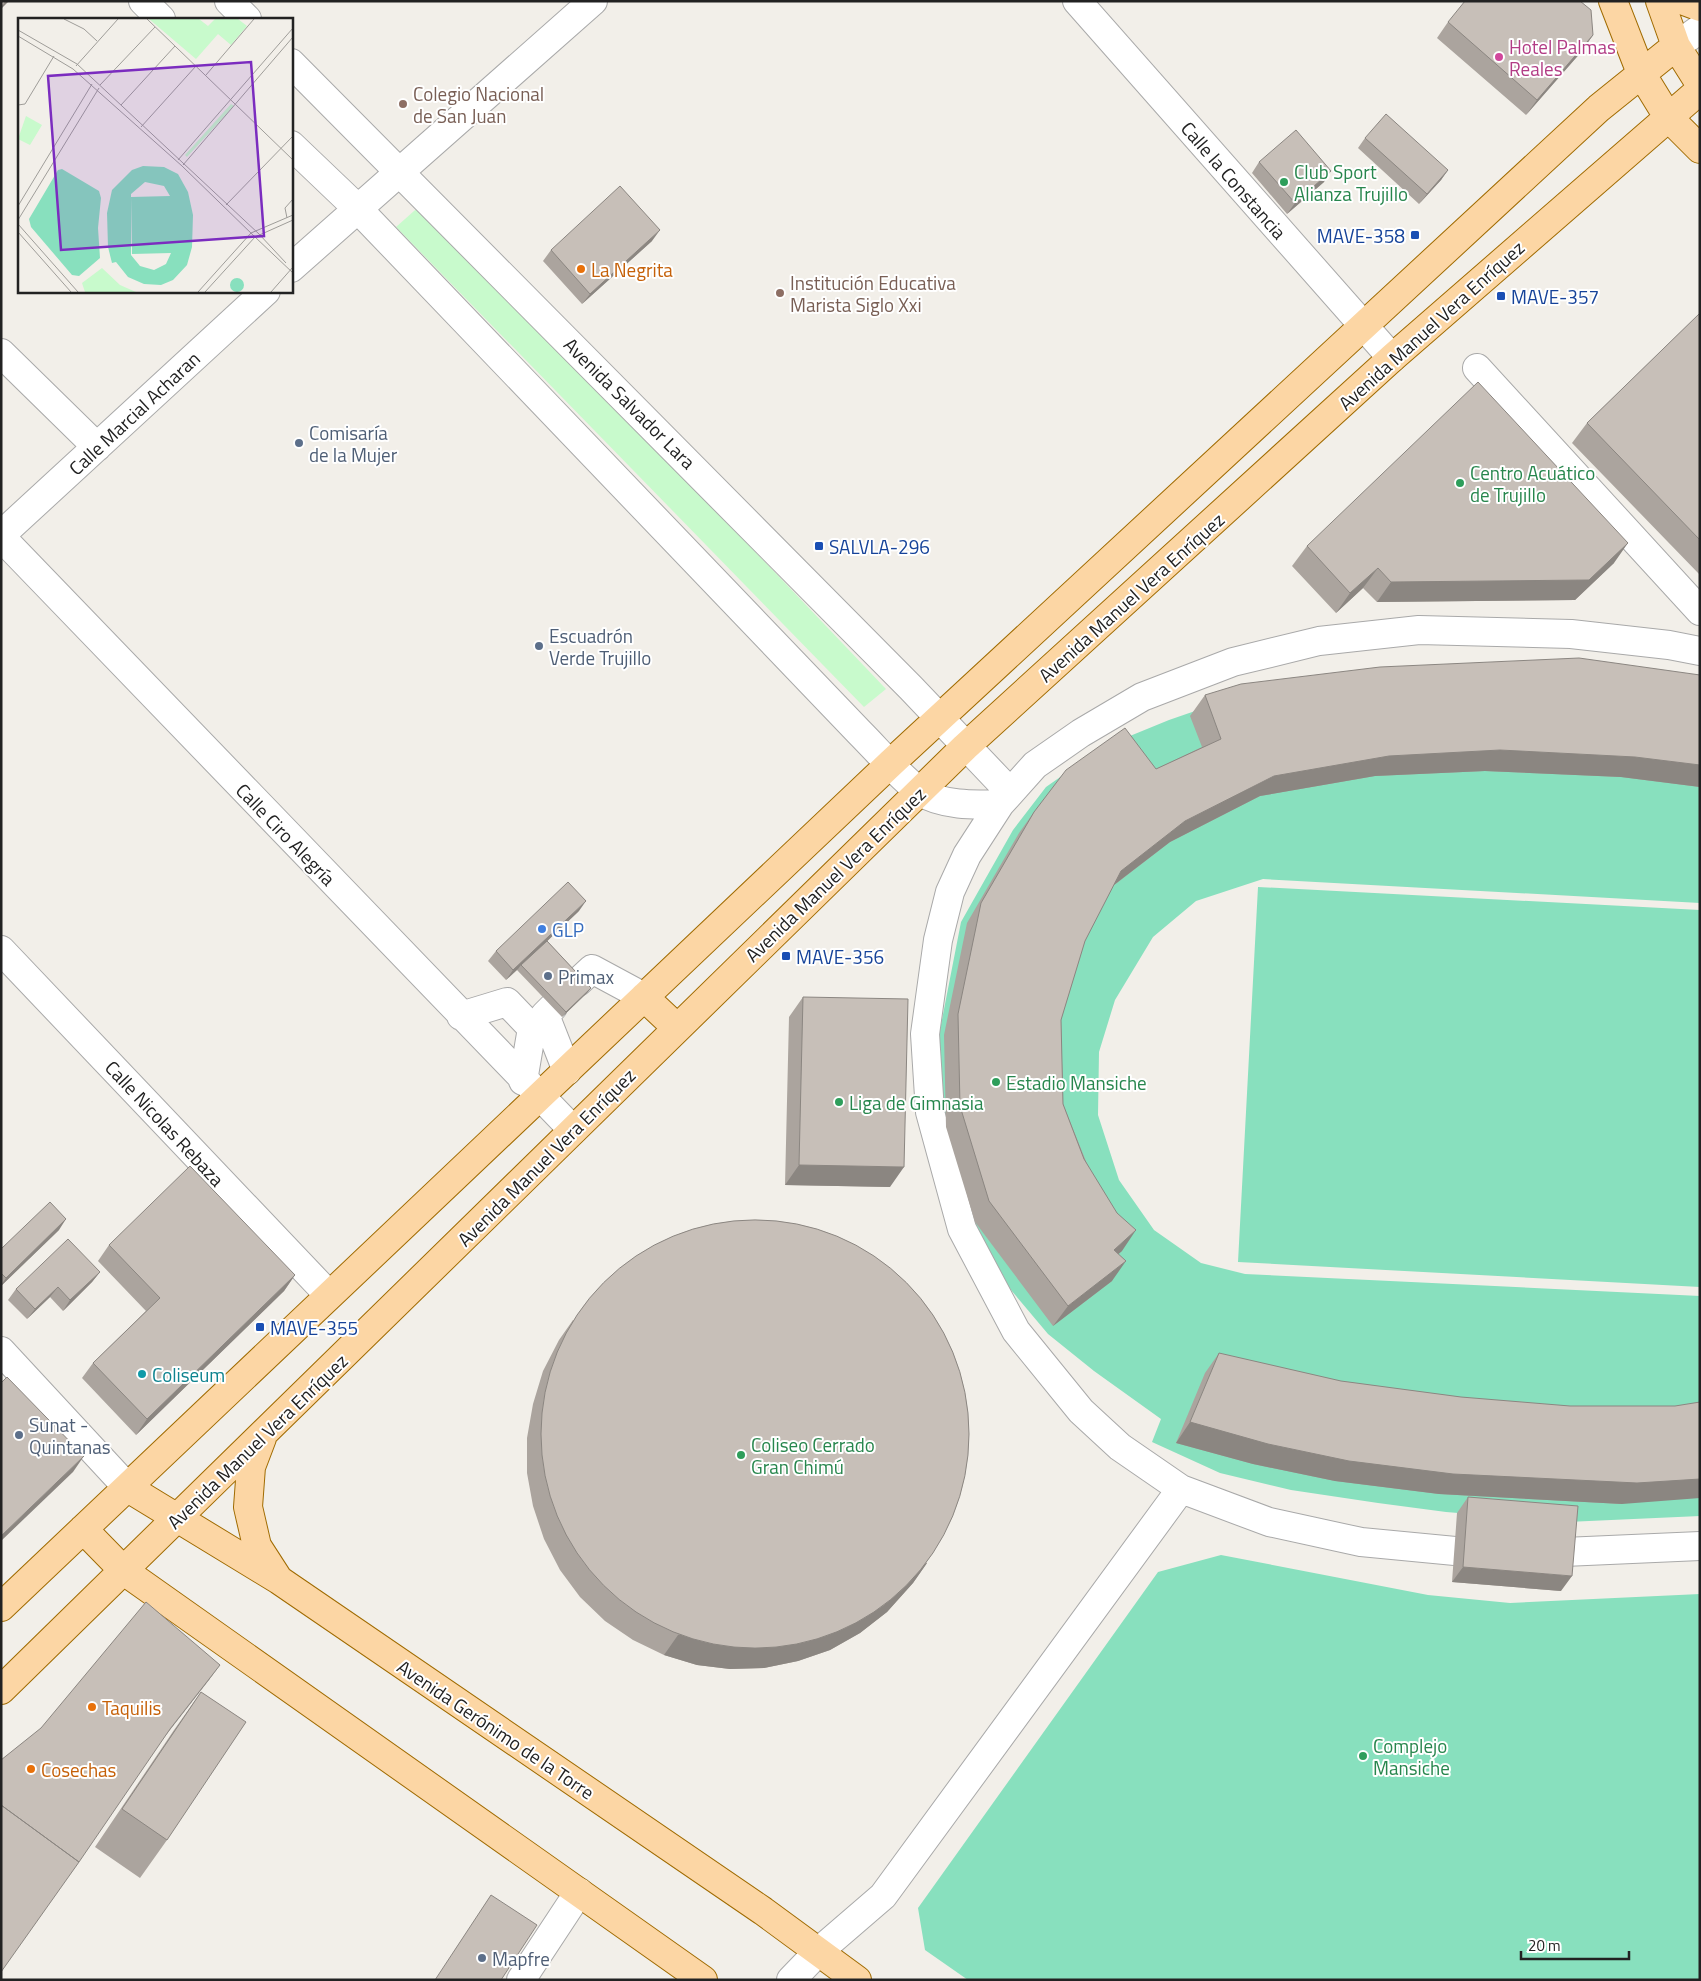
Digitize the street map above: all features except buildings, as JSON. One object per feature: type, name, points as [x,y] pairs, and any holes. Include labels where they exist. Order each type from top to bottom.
[{"type":"main road","points":[[1614,1],[1641,74],[1668,117],[1700,149]]},
{"type":"main road","points":[[1660,1],[1676,46],[1700,84]]},
{"type":"main road","points":[[1684,1],[1700,7]]},
{"type":"main road","points":[[1,1607],[329,1295],[531,1089],[567,1070],[939,718],[1599,108],[1676,46]]},
{"type":"main road","name":"Avenida Manuel Vera Enríquez","points":[[1,1690],[966,747],[1392,358],[1700,90]]},
{"type":"main road","points":[[753,894],[785,922]]},
{"type":"main road","points":[[644,997],[677,1028]]},
{"type":"main road","points":[[263,1436],[251,1467],[248,1507],[257,1546],[279,1580]]},
{"type":"main road","name":"Avenida Gerónimo de la Torre","points":[[128,1488],[279,1580],[763,1911],[857,1980]]},
{"type":"main road","points":[[83,1529],[124,1570],[703,1980]]},
{"type":"street","points":[[143,1],[160,18]]},
{"type":"street","points":[[230,1],[246,18]]},
{"type":"street","points":[[292,267],[593,1]]},
{"type":"street","name":"Calle la Constancia","points":[[1077,1],[1392,358]]},
{"type":"street","points":[[1676,46],[1700,29]]},
{"type":"street","name":"Avenida Salvador Lara","points":[[292,63],[400,170],[939,718],[966,747],[1005,798]]},
{"type":"street","points":[[292,146],[357,208],[920,791],[941,800],[959,803],[1005,798]]},
{"type":"street","name":"Calle Marcial Acharan","points":[[1,536],[265,292]]},
{"type":"street","points":[[1,353],[96,447]]},
{"type":"street","points":[[1477,368],[1700,611]]},
{"type":"street","name":"Calle Ciro Alegría","points":[[1,536],[531,1089],[573,1130]]},
{"type":"street","points":[[1455,1550],[1361,1542],[1269,1522],[1182,1489],[1120,1447],[1081,1411],[1016,1331],[962,1229],[930,1112],[932,1034],[938,940],[950,892],[967,855],[1005,798],[1036,765],[1081,734],[1142,697],[1233,662],[1319,641],[1419,630],[1571,634],[1669,645],[1700,651]]},
{"type":"street","name":"Calle Nicolas Rebaza","points":[[1,950],[329,1295]]},
{"type":"street","points":[[578,982],[592,969],[644,997]]},
{"type":"street","points":[[461,1016],[507,1002],[544,1017],[567,1070]]},
{"type":"street","points":[[531,1089],[544,1017]]},
{"type":"street","points":[[1,1351],[128,1488]]},
{"type":"street","points":[[791,1980],[818,1952],[883,1896],[1182,1489]]},
{"type":"street","points":[[1564,1552],[1700,1546]]},
{"type":"street","points":[[521,1980],[580,1892]]},
{"type":"green space","points":[[423,203],[886,689],[864,707],[396,227]]},
{"type":"green space","name":"Estadio Mansiche","points":[[1700,692],[1700,903],[1263,879],[1196,901],[1153,937],[1115,1000],[1099,1052],[1098,1115],[1119,1180],[1154,1230],[1201,1263],[1245,1274],[1700,1296],[1700,1516],[1567,1522],[1446,1512],[1378,1503],[1291,1490],[1220,1473],[1152,1442],[1161,1419],[1094,1371],[1048,1334],[1011,1290],[968,1229],[940,1127],[939,1035],[961,922],[1013,830],[1046,787],[1103,747],[1169,720],[1224,701]]},
{"type":"green space","points":[[1258,887],[1700,910],[1700,1287],[1238,1262]]},
{"type":"green space","name":"Complejo Mansiche","points":[[1221,1555],[1428,1595],[1510,1603],[1700,1594],[1700,1980],[968,1980],[925,1950],[918,1908],[1158,1572]]},
{"type":"place","name":"Hotel Palmas Reales","points":[[1499,57]]},
{"type":"place","name":"Colegio Nacional de San Juan","points":[[403,104]]},
{"type":"place","name":"Club Sport Alianza Trujillo","points":[[1284,182]]},
{"type":"place","name":"MAVE-358","points":[[1415,235]]},
{"type":"place","name":"La Negrita","points":[[581,269]]},
{"type":"place","name":"Institución Educativa Marista Siglo Xxi","points":[[780,293]]},
{"type":"place","name":"MAVE-357","points":[[1501,296]]},
{"type":"place","name":"Comisaría de la Mujer","points":[[299,443]]},
{"type":"place","name":"Centro Acuático de Trujillo","points":[[1460,483]]},
{"type":"place","name":"SALVLA-296","points":[[819,546]]},
{"type":"place","name":"Escuadrón Verde Trujillo","points":[[539,646]]},
{"type":"place","name":"GLP","points":[[542,929]]},
{"type":"place","name":"MAVE-356","points":[[786,956]]},
{"type":"place","name":"Primax","points":[[548,976]]},
{"type":"place","name":"Estadio Mansiche","points":[[996,1082]]},
{"type":"place","name":"Liga de Gimnasia","points":[[839,1102]]},
{"type":"place","name":"MAVE-355","points":[[260,1327]]},
{"type":"place","name":"Coliseum","points":[[142,1374]]},
{"type":"place","name":"Sunat - Quintanas","points":[[19,1435]]},
{"type":"place","name":"Coliseo Cerrado Gran Chimú","points":[[741,1455]]},
{"type":"place","name":"Taquilis","points":[[92,1707]]},
{"type":"place","name":"Complejo Mansiche","points":[[1363,1756]]},
{"type":"place","name":"Cosechas","points":[[31,1769]]},
{"type":"place","name":"Mapfre","points":[[482,1958]]}]
